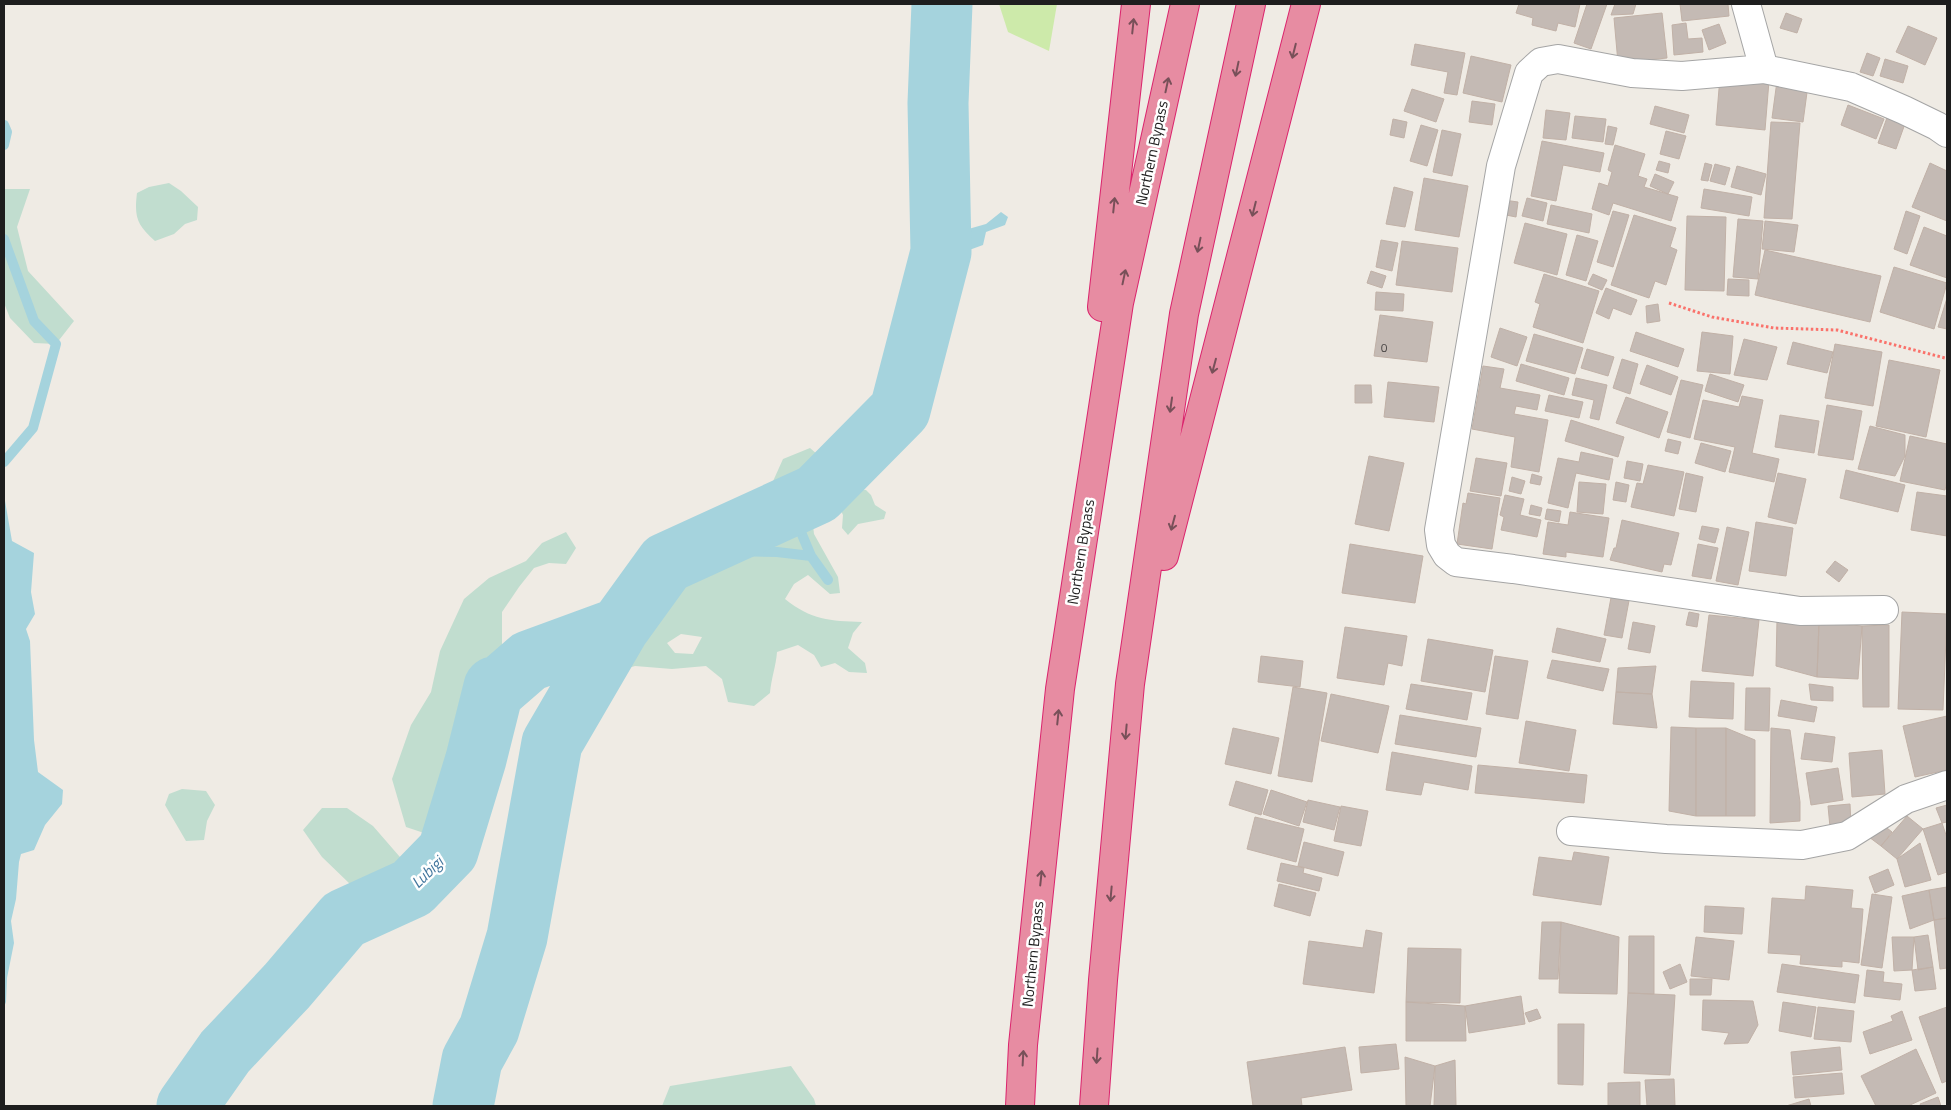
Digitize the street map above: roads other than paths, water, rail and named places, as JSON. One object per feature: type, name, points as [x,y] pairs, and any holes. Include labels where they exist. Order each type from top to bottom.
[{"type":"highway","points":[[1060,689],[1136,4]]},
{"type":"highway","name":"Northern Bypass","points":[[1020,1106],[1023,1045],[1060,689],[1119,303],[1184,4]]},
{"type":"highway","points":[[1094,1106],[1103,980],[1130,684],[1184,314],[1251,4]]},
{"type":"highway","points":[[1130,684],[1214,366],[1306,4]]},
{"type":"street","points":[[1746,4],[1764,69]]},
{"type":"street","points":[[1884,610],[1800,611],[1456,562],[1447,555],[1441,545],[1438,530],[1501,166],[1529,73],[1541,62],[1558,59],[1632,73],[1682,76],[1764,69],[1851,87],[1912,114],[1947,133]]},
{"type":"street","points":[[1571,831],[1666,839],[1802,846],[1847,836],[1906,799],[1947,785]]},
{"type":"water","points":[[941,23],[949,33],[958,58],[950,82],[939,145],[932,132],[918,91],[922,64]]},
{"type":"water","points":[[939,145],[957,157],[964,169],[940,208],[933,183],[934,162]]},
{"type":"water","points":[[1001,212],[1008,217],[1005,225],[986,232],[983,245],[961,253],[949,278],[942,306],[925,316],[914,269],[927,242],[941,221],[950,225],[958,232],[986,224]]},
{"type":"water","points":[[4,495],[12,541],[34,553],[31,592],[35,614],[26,629],[30,641],[34,740],[38,772],[63,790],[62,804],[45,825],[34,850],[21,854],[16,899],[11,921],[14,943],[7,978],[4,1007]]},
{"type":"water","points":[[195,1095],[195,1106],[169,1106]]},
{"type":"waterway","points":[[463,1106],[472,1060],[489,1029],[517,937],[552,743],[619,628],[666,563],[817,494],[900,410],[941,252],[938,103],[942,4]]},
{"type":"waterway","points":[[4,125],[7,132],[4,145]]},
{"type":"waterway","points":[[4,239],[34,321],[56,344],[33,428],[4,462]]},
{"type":"waterway","points":[[790,506],[811,556]]},
{"type":"waterway","points":[[694,550],[777,552],[811,556],[828,580]]},
{"type":"waterway","name":"Lubigi","points":[[187,1106],[225,1052],[287,986],[344,919],[412,888],[448,851],[476,759],[494,687],[499,687],[529,661],[619,628]]}]
